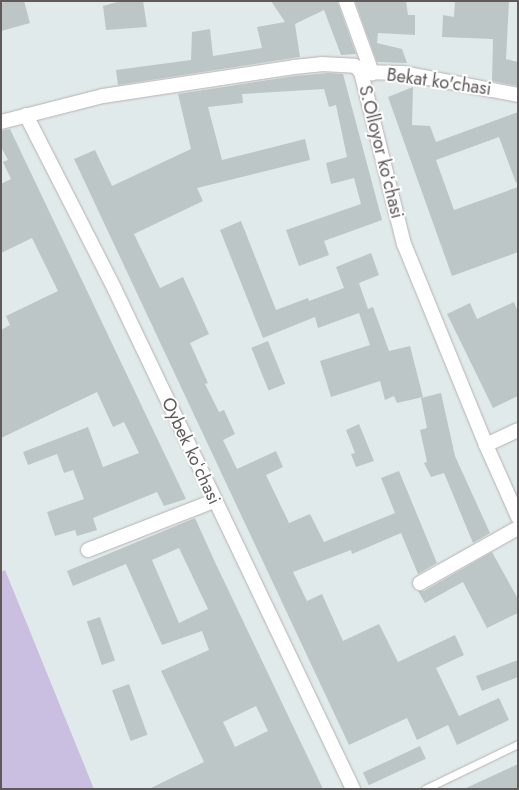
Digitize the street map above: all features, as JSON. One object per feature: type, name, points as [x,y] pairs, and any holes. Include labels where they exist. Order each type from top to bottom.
[{"type":"street","points":[[346,1],[366,72]]},
{"type":"street","name":"S.Olloyor koʻchasi","points":[[1,122],[103,96],[294,67],[343,65],[355,66],[366,72],[404,244],[486,445],[518,517]]},
{"type":"street","name":"Bekat ko'chasi","points":[[366,72],[402,73],[518,95]]},
{"type":"street","name":"Oybek koʻchasi","points":[[26,116],[115,290],[353,789]]},
{"type":"street","points":[[486,445],[518,430]]},
{"type":"street","points":[[88,550],[214,501]]},
{"type":"street","points":[[420,583],[518,528]]},
{"type":"lane","points":[[425,789],[518,744]]},
{"type":"shaded area","points":[[5,570],[94,789],[1,789],[1,572]]},
{"type":"building","points":[[24,1],[30,23],[1,31],[1,3]]},
{"type":"building","points":[[121,1],[143,1],[147,27],[106,30],[103,6]]},
{"type":"building","points":[[271,1],[337,1],[356,54],[341,55],[324,10],[295,24],[300,57],[118,85],[116,70],[191,60],[192,32],[210,29],[213,56],[262,48],[257,27],[285,22]]},
{"type":"building","points":[[355,1],[406,1],[408,15],[415,15],[415,35],[378,33],[377,43],[402,49],[407,63],[377,62]]},
{"type":"building","points":[[455,1],[509,1],[506,59],[518,62],[518,86],[492,81],[493,39],[442,37],[443,15],[454,17]]},
{"type":"building","points":[[329,73],[343,74],[382,220],[324,241],[329,255],[299,266],[286,230],[361,204],[354,178],[331,184],[326,163],[347,157],[336,105],[329,107],[324,89],[242,94],[243,103],[208,107],[222,160],[305,139],[310,160],[197,188],[203,201],[134,234],[160,288],[183,277],[209,334],[190,343],[208,383],[205,384],[219,412],[224,410],[235,434],[223,440],[237,469],[276,451],[283,467],[266,475],[289,523],[310,514],[324,542],[395,513],[381,478],[399,471],[437,563],[418,574],[401,533],[352,554],[351,550],[293,572],[307,601],[322,594],[343,641],[379,624],[398,662],[455,635],[464,655],[436,668],[459,716],[499,698],[509,720],[457,745],[448,725],[417,740],[407,718],[349,745],[74,159],[95,150],[112,186],[191,149],[178,94],[295,76]]},
{"type":"building","points":[[413,87],[412,125],[430,126],[436,142],[518,112],[518,182],[516,183],[499,137],[436,160],[454,210],[518,187],[518,252],[452,276],[388,97]]},
{"type":"building","points":[[10,129],[186,499],[164,506],[157,492],[93,518],[97,530],[77,536],[75,530],[55,536],[47,512],[84,499],[73,470],[64,473],[57,454],[28,465],[23,452],[88,427],[103,467],[139,453],[124,422],[113,427],[97,392],[1,438],[1,330],[10,325],[6,316],[58,291],[32,238],[1,253],[1,184],[11,179],[3,162],[8,160],[1,147],[1,131]]},
{"type":"building","points":[[241,221],[276,310],[308,298],[309,301],[344,288],[336,267],[371,253],[379,275],[359,283],[368,309],[373,307],[389,351],[410,346],[423,397],[397,403],[394,396],[385,400],[380,381],[331,397],[320,361],[370,345],[359,313],[318,328],[315,317],[263,338],[220,230]]},
{"type":"building","points":[[514,302],[518,312],[518,396],[493,408],[447,314],[470,303],[477,319]]},
{"type":"building","points":[[268,341],[285,384],[269,390],[251,348]]},
{"type":"building","points":[[441,393],[455,456],[490,533],[473,543],[444,473],[431,477],[424,463],[427,462],[420,430],[427,428],[421,398]]},
{"type":"building","points":[[359,424],[374,461],[356,467],[351,454],[355,453],[346,430]]},
{"type":"building","points":[[195,518],[323,789],[149,789],[204,762],[161,671],[209,650],[202,631],[162,645],[126,564],[73,586],[67,571]],"holes":[[[179,548],[208,609],[179,623],[152,560]],[[256,706],[268,731],[235,747],[223,722]]]},
{"type":"building","points":[[492,552],[518,599],[518,613],[487,628],[463,582],[425,603],[418,591],[424,591]]},
{"type":"building","points":[[100,617],[115,660],[102,665],[87,622]]},
{"type":"building","points":[[518,660],[518,677],[482,691],[476,676]]},
{"type":"building","points":[[129,684],[147,735],[131,741],[112,690]]},
{"type":"building","points":[[420,746],[426,759],[369,785],[363,773]]},
{"type":"building","points":[[518,764],[518,789],[464,789]]}]
